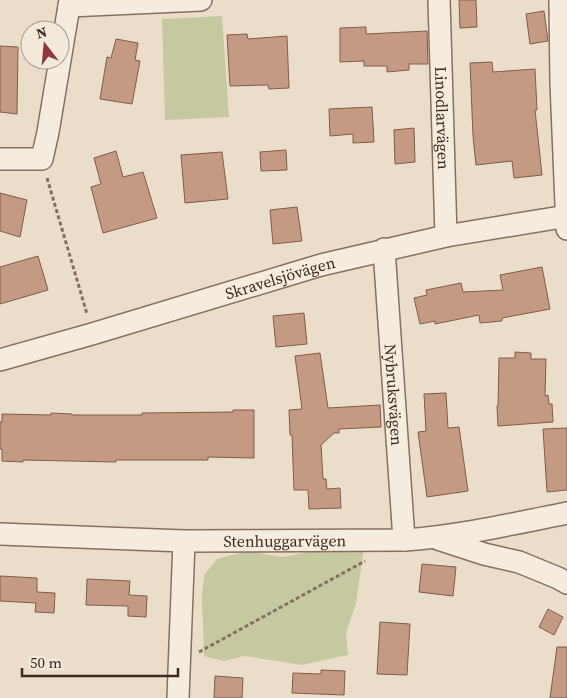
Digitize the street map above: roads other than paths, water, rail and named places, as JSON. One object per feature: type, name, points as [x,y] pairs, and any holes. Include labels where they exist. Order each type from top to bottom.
[{"type":"street","points":[[0,160],[42,158],[70,3],[201,0]]},
{"type":"street","name":"Linodlarvägen","points":[[439,0],[446,236]]},
{"type":"street","name":"Skravelsjövägen","points":[[0,360],[320,265],[384,249],[446,236],[567,220],[561,83],[560,0]]},
{"type":"street","name":"Nybruksvägen","points":[[384,249],[404,540]]},
{"type":"street","name":"Stenhuggarvägen","points":[[0,534],[184,541],[404,540],[433,538],[492,529],[567,513]]},
{"type":"street","points":[[433,538],[484,554],[519,562],[567,583]]},
{"type":"street","points":[[178,698],[184,541]]}]
